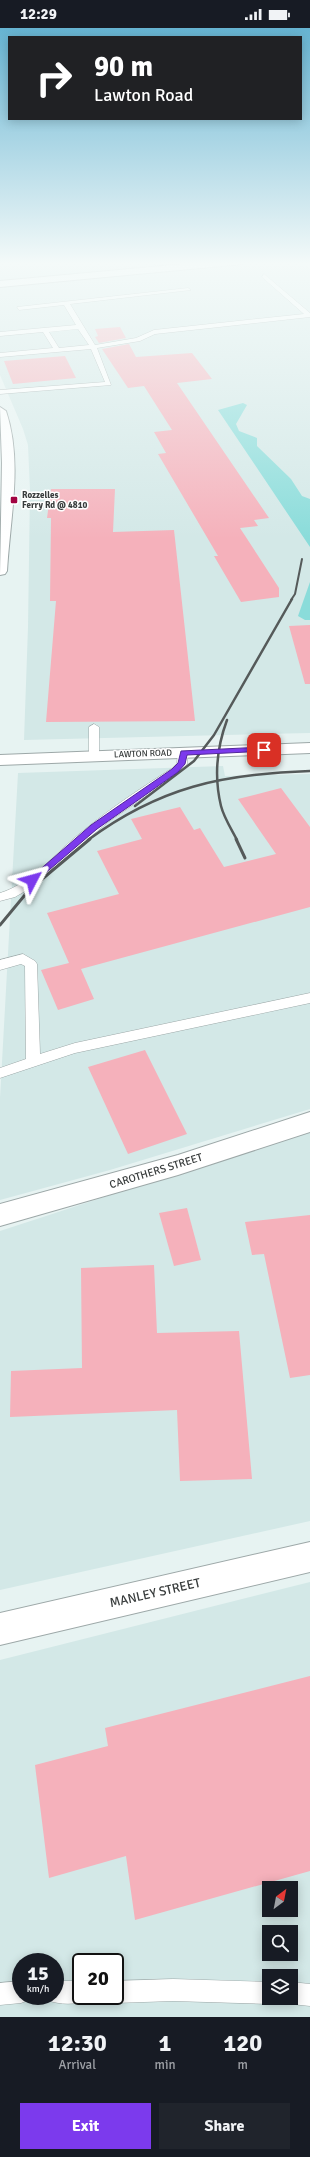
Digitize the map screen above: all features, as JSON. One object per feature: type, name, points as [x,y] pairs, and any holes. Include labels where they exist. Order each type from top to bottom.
[{"type":"street","points":[[0,411],[4,421],[8,445],[8,467],[0,571]]},
{"type":"street","name":"LAWTON ROAD","points":[[0,760],[310,748]]},
{"type":"street","name":"CAROTHERS STREET","points":[[0,1215],[178,1165],[310,1122]]},
{"type":"street","name":"MANLEY STREET","points":[[0,1629],[310,1557]]},
{"type":"lane","points":[[0,355],[14,354]]},
{"type":"lane","points":[[0,392],[109,384],[96,354]]},
{"type":"lane","points":[[94,727],[94,756]]},
{"type":"lane","points":[[0,897],[6,896],[22,888],[94,827],[175,771],[182,764],[183,752]]},
{"type":"lane","points":[[0,965],[23,959],[31,964],[33,1062]]},
{"type":"lane","points":[[0,1073],[75,1048],[310,998]]},
{"type":"lane","points":[[124,1992],[173,1990],[262,1993]]},
{"type":"lane","points":[[0,1994],[12,1993]]},
{"type":"lane","points":[[298,1994],[310,1995]]},
{"type":"shaded area","points":[[0,354],[310,354],[310,733],[24,740],[28,627],[30,490],[28,445],[23,429],[0,375]]},
{"type":"shaded area","points":[[243,403],[247,405],[236,424],[239,431],[257,438],[257,446],[291,479],[302,496],[310,499],[310,547],[218,410]]},
{"type":"shaded area","points":[[310,582],[310,620],[305,620],[298,616]]},
{"type":"shaded area","points":[[223,766],[225,776],[310,774],[310,1109],[110,1170],[0,1200],[0,1098],[18,773]]},
{"type":"shaded area","points":[[310,1130],[310,1521],[0,1590],[0,1231]]},
{"type":"shaded area","points":[[310,1582],[310,2017],[0,2017],[0,1660]]},
{"type":"building","points":[[105,354],[134,354],[136,357],[193,354],[212,379],[177,383],[269,518],[254,520],[258,526],[240,528],[279,588],[279,597],[241,602],[214,556],[218,556],[158,454],[166,453],[154,432],[172,430],[144,386],[128,388]]},
{"type":"building","points":[[65,356],[76,378],[13,384],[4,361]]},
{"type":"building","points":[[51,489],[115,489],[113,532],[174,530],[195,721],[46,722],[56,601],[50,601],[51,518],[47,518]]},
{"type":"building","points":[[310,625],[310,684],[305,684],[289,626]]},
{"type":"building","points":[[281,788],[310,827],[310,907],[81,969],[94,999],[58,1010],[41,970],[69,963],[47,913],[119,894],[97,851],[142,839],[131,819],[180,807],[194,830],[200,828],[224,867],[276,854],[238,799]]},
{"type":"building","points":[[145,1050],[187,1134],[128,1154],[88,1067]]},
{"type":"building","points":[[187,1208],[201,1260],[174,1266],[159,1213]]},
{"type":"building","points":[[310,1215],[310,1375],[290,1378],[264,1254],[252,1255],[245,1222]]},
{"type":"building","points":[[154,1265],[157,1333],[239,1331],[252,1479],[180,1481],[177,1410],[10,1417],[11,1371],[82,1368],[81,1268]]},
{"type":"building","points":[[310,1676],[310,1871],[274,1881],[262,1881],[262,1884],[135,1920],[126,1856],[49,1878],[35,1765],[108,1746],[105,1728]]},
{"type":"railway","points":[[291,600],[295,594],[302,559]]},
{"type":"railway","points":[[135,806],[194,761],[214,735],[292,599]]},
{"type":"railway","points":[[218,781],[219,751],[227,720]]},
{"type":"railway","points":[[218,781],[248,776],[310,771]]},
{"type":"railway","points":[[88,840],[141,807],[193,787],[218,781]]},
{"type":"railway","points":[[218,781],[222,810],[237,840]]},
{"type":"railway","points":[[0,925],[29,890],[90,839]]},
{"type":"railway","points":[[236,839],[245,858]]},
{"type":"place","name":"Rozzelles Ferry Rd @ 4810","points":[[14,500]]},
{"type":"route","points":[[32,880],[94,827],[175,771],[182,764],[183,752],[264,750]]}]
